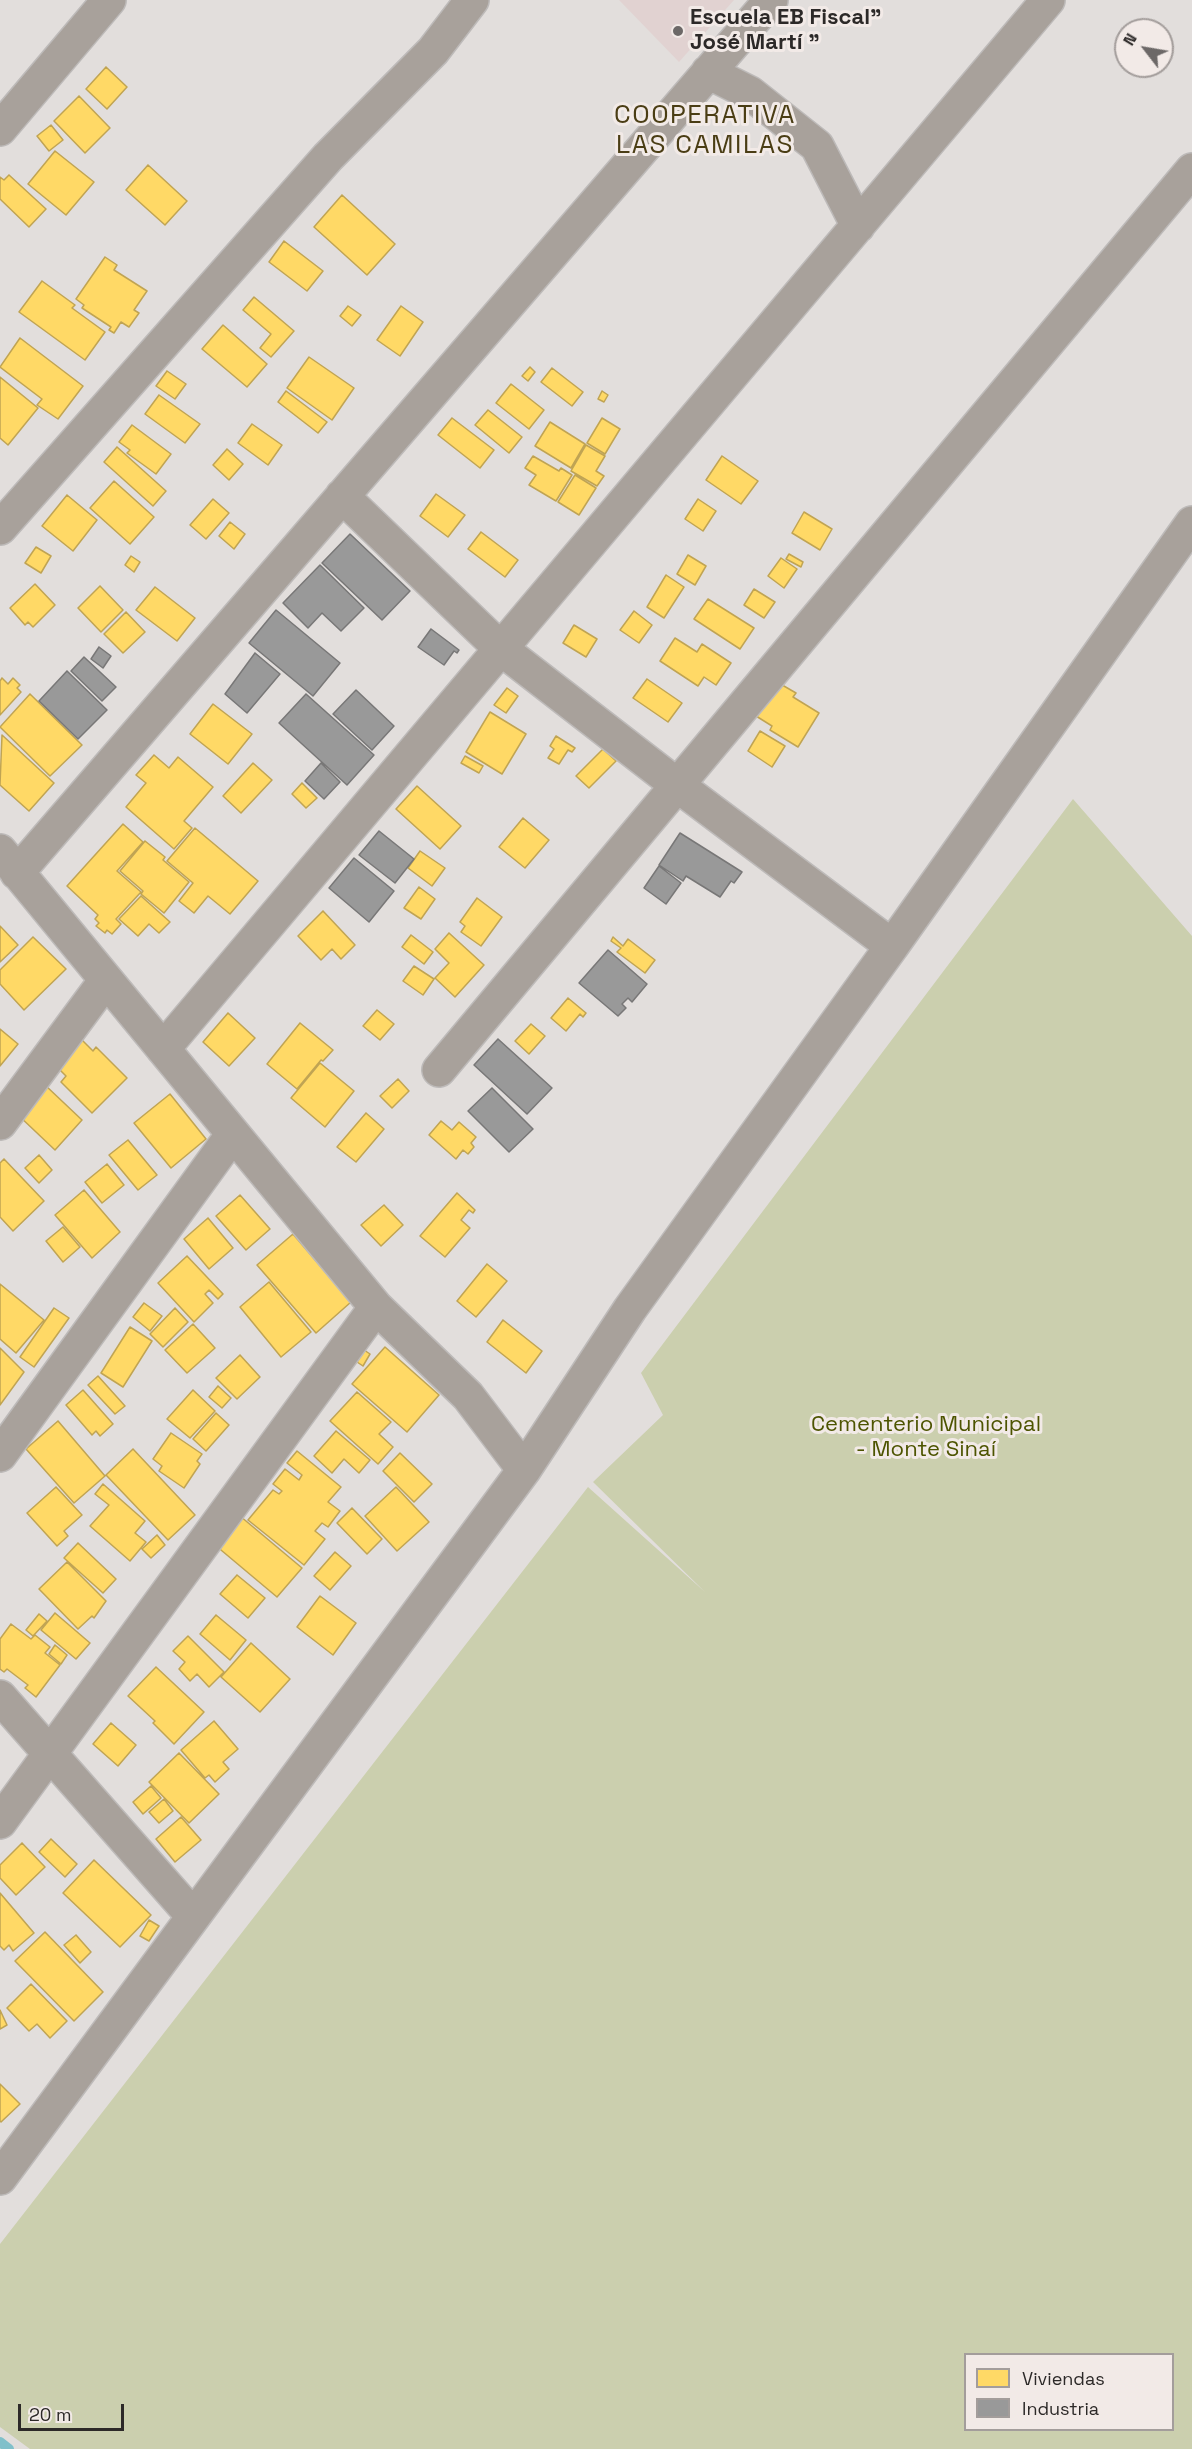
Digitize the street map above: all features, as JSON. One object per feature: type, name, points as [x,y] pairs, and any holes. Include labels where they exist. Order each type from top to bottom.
[{"type":"street","points":[[0,129],[109,0]]},
{"type":"street","points":[[0,528],[328,157],[433,51],[472,0]]},
{"type":"street","points":[[524,1470],[468,1396],[376,1307],[9,862],[342,496],[771,0]]},
{"type":"street","points":[[163,1049],[1048,0]]},
{"type":"street","points":[[708,72],[750,93],[818,146],[858,226]]},
{"type":"street","points":[[439,1070],[1192,170]]},
{"type":"street","points":[[342,496],[500,648],[677,785],[892,946]]},
{"type":"street","points":[[0,2178],[524,1470],[630,1309],[892,946],[1192,523]]},
{"type":"street","points":[[0,1123],[106,980]]},
{"type":"street","points":[[0,1455],[233,1134]]},
{"type":"street","points":[[0,1822],[376,1307]]},
{"type":"street","points":[[0,1697],[193,1916]]},
{"type":"shaded area","name":"Escuela EB Fiscal\" José Martí \"","points":[[619,0],[734,0],[679,62]]},
{"type":"green space","name":"Cementerio Municipal - Monte Sinaí","points":[[1073,799],[1192,936],[1192,2449],[30,2449],[0,2427],[0,2244],[588,1487],[705,1592],[593,1482],[663,1415],[641,1373]]},
{"type":"building: Viviendas","points":[[106,67],[127,87],[107,109],[86,89]]},
{"type":"building: Viviendas","points":[[79,96],[110,128],[85,153],[54,121]]},
{"type":"building: Viviendas","points":[[51,125],[63,140],[49,151],[37,136]]},
{"type":"building: Viviendas","points":[[55,151],[94,182],[66,215],[28,184]]},
{"type":"building: Viviendas","points":[[148,165],[187,201],[165,225],[126,190]]},
{"type":"building: Viviendas","points":[[9,175],[46,209],[29,227],[0,199],[0,177],[4,180]]},
{"type":"building: Viviendas","points":[[342,195],[395,244],[367,275],[314,227]]},
{"type":"building: Viviendas","points":[[284,241],[323,271],[307,291],[269,262]]},
{"type":"building: Viviendas","points":[[105,257],[117,265],[114,270],[147,291],[134,310],[139,313],[129,327],[121,322],[114,333],[109,330],[111,327],[82,308],[84,305],[76,299]]},
{"type":"building: Viviendas","points":[[42,281],[75,305],[72,308],[105,332],[85,360],[19,312]]},
{"type":"building: Viviendas","points":[[254,297],[294,331],[271,357],[260,348],[271,334],[243,310]]},
{"type":"building: Viviendas","points":[[348,306],[361,315],[352,326],[340,316]]},
{"type":"building: Viviendas","points":[[401,306],[423,322],[400,356],[377,340]]},
{"type":"building: Viviendas","points":[[223,325],[267,364],[247,387],[202,349]]},
{"type":"building: Viviendas","points":[[20,338],[83,386],[58,419],[37,405],[42,399],[0,367]]},
{"type":"building: Viviendas","points":[[309,357],[354,388],[332,420],[287,388]]},
{"type":"building: Viviendas","points":[[530,367],[535,372],[528,381],[522,376]]},
{"type":"building: Viviendas","points":[[552,368],[583,392],[572,406],[541,382]]},
{"type":"building: Viviendas","points":[[167,371],[186,384],[175,399],[156,386]]},
{"type":"building: Viviendas","points":[[0,377],[38,408],[8,445],[0,438]]},
{"type":"building: Viviendas","points":[[511,384],[544,410],[529,429],[496,403]]},
{"type":"building: Viviendas","points":[[286,391],[327,422],[318,433],[278,402]]},
{"type":"building: Viviendas","points":[[602,391],[608,395],[604,402],[598,399]]},
{"type":"building: Viviendas","points":[[159,395],[200,424],[185,443],[145,414]]},
{"type":"building: Viviendas","points":[[488,410],[522,437],[509,453],[475,425]]},
{"type":"building: Viviendas","points":[[452,418],[494,450],[480,468],[438,435]]},
{"type":"building: Viviendas","points":[[602,418],[620,429],[605,454],[587,443]]},
{"type":"building: Viviendas","points":[[550,422],[585,444],[571,468],[535,446]]},
{"type":"building: Viviendas","points":[[252,424],[282,445],[268,465],[238,443]]},
{"type":"building: Viviendas","points":[[132,425],[171,454],[156,474],[127,453],[130,450],[119,442]]},
{"type":"building: Viviendas","points":[[586,445],[605,456],[596,471],[604,476],[597,486],[571,471]]},
{"type":"building: Viviendas","points":[[117,447],[166,491],[153,506],[104,462]]},
{"type":"building: Viviendas","points":[[227,449],[243,464],[229,480],[213,465]]},
{"type":"building: Viviendas","points":[[533,456],[559,471],[561,468],[572,475],[556,501],[529,485],[536,475],[525,468]]},
{"type":"building: Viviendas","points":[[722,456],[758,481],[741,504],[706,480]]},
{"type":"building: Viviendas","points":[[575,475],[596,488],[579,515],[558,502]]},
{"type":"building: Viviendas","points":[[114,481],[154,517],[130,544],[90,508]]},
{"type":"building: Viviendas","points":[[436,494],[465,515],[448,537],[420,516]]},
{"type":"building: Viviendas","points":[[67,495],[97,520],[73,551],[42,526]]},
{"type":"building: Viviendas","points":[[213,499],[229,513],[206,539],[190,525]]},
{"type":"building: Viviendas","points":[[698,499],[716,511],[703,531],[685,519]]},
{"type":"building: Viviendas","points":[[804,512],[832,529],[820,550],[792,533]]},
{"type":"building: Viviendas","points":[[230,522],[245,534],[234,549],[219,536]]},
{"type":"building: Viviendas","points":[[481,532],[518,560],[505,577],[468,549]]},
{"type":"building: Viviendas","points":[[36,547],[51,556],[41,573],[25,563]]},
{"type":"building: Viviendas","points":[[789,554],[803,562],[801,567],[786,559]]},
{"type":"building: Viviendas","points":[[688,555],[706,566],[695,585],[677,574]]},
{"type":"building: Viviendas","points":[[131,556],[140,562],[134,572],[125,565]]},
{"type":"building: Viviendas","points":[[781,558],[797,569],[784,588],[768,576]]},
{"type":"building: Viviendas","points":[[666,575],[684,587],[664,618],[647,607]]},
{"type":"building: Viviendas","points":[[35,584],[55,605],[33,627],[28,622],[25,625],[10,608]]},
{"type":"building: Viviendas","points":[[100,586],[123,610],[101,632],[78,608]]},
{"type":"building: Viviendas","points":[[155,587],[195,618],[177,641],[136,610]]},
{"type":"building: Viviendas","points":[[754,589],[775,602],[764,618],[744,605]]},
{"type":"building: Viviendas","points":[[708,599],[754,628],[740,649],[694,619]]},
{"type":"building: Viviendas","points":[[634,611],[652,625],[639,643],[620,630]]},
{"type":"building: Viviendas","points":[[126,612],[145,632],[123,653],[104,634]]},
{"type":"building: Viviendas","points":[[574,625],[597,639],[586,657],[563,643]]},
{"type":"building: Viviendas","points":[[675,638],[697,652],[702,644],[731,663],[716,685],[704,677],[698,686],[660,661]]},
{"type":"building: Viviendas","points":[[2,678],[8,684],[13,678],[20,685],[17,688],[21,692],[0,715],[0,681]]},
{"type":"building: Viviendas","points":[[647,679],[682,703],[668,722],[633,698]]},
{"type":"building: Viviendas","points":[[777,682],[796,693],[793,697],[819,713],[798,747],[770,730],[772,726],[756,716]]},
{"type":"building: Viviendas","points":[[507,688],[518,696],[506,713],[494,705]]},
{"type":"building: Viviendas","points":[[30,694],[82,745],[50,776],[0,727]]},
{"type":"building: Viviendas","points":[[213,704],[252,734],[228,764],[190,734]]},
{"type":"building: Viviendas","points":[[490,712],[526,734],[502,774],[466,752]]},
{"type":"building: Viviendas","points":[[760,731],[785,746],[772,767],[748,751]]},
{"type":"building: Viviendas","points":[[2,735],[54,783],[29,811],[0,785]]},
{"type":"building: Viviendas","points":[[556,736],[575,748],[572,752],[568,750],[559,764],[548,758],[554,749],[550,746]]},
{"type":"building: Viviendas","points":[[603,749],[616,761],[589,788],[576,776]]},
{"type":"building: Viviendas","points":[[154,755],[169,768],[178,757],[213,787],[184,821],[192,828],[174,849],[126,807],[146,783],[136,775]]},
{"type":"building: Viviendas","points":[[465,756],[483,766],[479,773],[461,763]]},
{"type":"building: Viviendas","points":[[253,763],[272,780],[241,813],[223,796]]},
{"type":"building: Viviendas","points":[[302,783],[317,798],[306,808],[292,794]]},
{"type":"building: Viviendas","points":[[417,786],[461,826],[440,849],[396,809]]},
{"type":"building: Viviendas","points":[[523,818],[549,840],[525,868],[499,847]]},
{"type":"building: Viviendas","points":[[123,824],[143,842],[117,871],[141,892],[116,919],[121,924],[112,934],[107,930],[105,933],[96,926],[99,923],[95,919],[98,915],[67,886]]},
{"type":"building: Viviendas","points":[[195,828],[258,881],[230,914],[208,896],[194,913],[179,901],[193,883],[167,861]]},
{"type":"building: Viviendas","points":[[145,841],[165,857],[163,860],[189,882],[164,913],[141,894],[143,891],[120,871]]},
{"type":"building: Viviendas","points":[[420,851],[445,868],[432,886],[408,868]]},
{"type":"building: Viviendas","points":[[419,887],[435,899],[421,919],[404,908]]},
{"type":"building: Viviendas","points":[[141,896],[170,922],[159,933],[149,924],[138,936],[119,919]]},
{"type":"building: Viviendas","points":[[477,898],[502,917],[481,946],[461,932],[465,926],[460,922]]},
{"type":"building: Viviendas","points":[[323,911],[355,945],[341,959],[332,949],[321,960],[298,936]]},
{"type":"building: Viviendas","points":[[0,926],[18,945],[0,962]]},
{"type":"building: Viviendas","points":[[449,933],[484,965],[455,997],[435,978],[449,963],[435,949]]},
{"type":"building: Viviendas","points":[[411,935],[433,952],[424,964],[402,947]]},
{"type":"building: Viviendas","points":[[33,937],[66,969],[24,1010],[0,984],[0,970]]},
{"type":"building: Viviendas","points":[[613,937],[623,946],[628,939],[655,960],[645,973],[617,952],[621,948],[611,941]]},
{"type":"building: Viviendas","points":[[414,966],[434,979],[423,995],[403,981]]},
{"type":"building: Viviendas","points":[[568,998],[586,1013],[583,1017],[580,1014],[566,1031],[551,1018]]},
{"type":"building: Viviendas","points":[[377,1010],[394,1024],[380,1040],[363,1026]]},
{"type":"building: Viviendas","points":[[228,1013],[255,1038],[229,1066],[203,1042]]},
{"type":"building: Viviendas","points":[[300,1023],[333,1050],[323,1061],[321,1060],[297,1089],[267,1064]]},
{"type":"building: Viviendas","points":[[531,1024],[545,1036],[529,1054],[515,1041]]},
{"type":"building: Viviendas","points":[[0,1029],[18,1044],[0,1066]]},
{"type":"building: Viviendas","points":[[82,1040],[93,1051],[96,1047],[127,1078],[92,1113],[61,1082],[66,1076],[56,1066]]},
{"type":"building: Viviendas","points":[[320,1063],[354,1091],[325,1127],[291,1098]]},
{"type":"building: Viviendas","points":[[398,1079],[409,1091],[392,1108],[380,1096]]},
{"type":"building: Viviendas","points":[[45,1085],[82,1120],[55,1150],[17,1114]]},
{"type":"building: Viviendas","points":[[170,1094],[206,1139],[171,1168],[134,1123]]},
{"type":"building: Viviendas","points":[[366,1113],[384,1129],[356,1162],[337,1147]]},
{"type":"building: Viviendas","points":[[441,1121],[452,1130],[459,1122],[476,1137],[471,1143],[474,1147],[468,1154],[463,1150],[456,1159],[429,1135]]},
{"type":"building: Viviendas","points":[[128,1140],[157,1175],[138,1190],[109,1155]]},
{"type":"building: Viviendas","points":[[39,1155],[52,1170],[39,1183],[25,1168]]},
{"type":"building: Viviendas","points":[[4,1159],[44,1201],[13,1231],[0,1217],[0,1163]]},
{"type":"building: Viviendas","points":[[107,1164],[124,1185],[102,1203],[85,1182]]},
{"type":"building: Viviendas","points":[[84,1190],[120,1232],[92,1258],[55,1215]]},
{"type":"building: Viviendas","points":[[457,1193],[475,1210],[473,1213],[469,1210],[461,1220],[470,1228],[445,1257],[420,1236]]},
{"type":"building: Viviendas","points":[[240,1195],[270,1229],[246,1250],[216,1216]]},
{"type":"building: Viviendas","points":[[384,1205],[403,1225],[381,1246],[361,1225]]},
{"type":"building: Viviendas","points":[[208,1218],[233,1248],[209,1269],[184,1239]]},
{"type":"building: Viviendas","points":[[63,1227],[80,1247],[63,1262],[46,1241]]},
{"type":"building: Viviendas","points":[[293,1234],[351,1302],[316,1333],[257,1265]]},
{"type":"building: Viviendas","points":[[187,1256],[223,1294],[218,1299],[209,1290],[205,1294],[213,1303],[194,1322],[158,1283]]},
{"type":"building: Viviendas","points":[[487,1264],[507,1281],[476,1317],[457,1301]]},
{"type":"building: Viviendas","points":[[269,1282],[311,1332],[281,1357],[240,1307]]},
{"type":"building: Viviendas","points":[[0,1284],[44,1320],[16,1353],[0,1339]]},
{"type":"building: Viviendas","points":[[144,1303],[162,1316],[150,1331],[133,1317]]},
{"type":"building: Viviendas","points":[[54,1308],[69,1318],[34,1367],[20,1357]]},
{"type":"building: Viviendas","points":[[175,1308],[188,1322],[163,1347],[150,1334]]},
{"type":"building: Viviendas","points":[[503,1320],[542,1351],[526,1373],[487,1342]]},
{"type":"building: Viviendas","points":[[193,1324],[215,1348],[187,1373],[165,1350]]},
{"type":"building: Viviendas","points":[[130,1327],[152,1341],[123,1387],[101,1373]]},
{"type":"building: Viviendas","points":[[385,1347],[439,1395],[407,1432],[352,1384]]},
{"type":"building: Viviendas","points":[[0,1348],[24,1372],[0,1405]]},
{"type":"building: Viviendas","points":[[364,1350],[370,1354],[363,1366],[357,1362]]},
{"type":"building: Viviendas","points":[[240,1355],[260,1377],[237,1399],[216,1378]]},
{"type":"building: Viviendas","points":[[98,1376],[125,1406],[115,1414],[88,1385]]},
{"type":"building: Viviendas","points":[[218,1386],[231,1398],[222,1408],[209,1397]]},
{"type":"building: Viviendas","points":[[83,1390],[113,1424],[100,1436],[96,1431],[92,1435],[66,1405]]},
{"type":"building: Viviendas","points":[[193,1390],[215,1411],[190,1438],[167,1419]]},
{"type":"building: Viviendas","points":[[357,1392],[391,1422],[379,1434],[393,1447],[378,1464],[330,1421]]},
{"type":"building: Viviendas","points":[[216,1413],[229,1425],[206,1451],[193,1439]]},
{"type":"building: Viviendas","points":[[58,1421],[105,1476],[74,1503],[26,1449]]},
{"type":"building: Viviendas","points":[[336,1431],[370,1460],[359,1473],[344,1459],[332,1473],[314,1456]]},
{"type":"building: Viviendas","points":[[171,1433],[202,1454],[197,1461],[200,1464],[184,1488],[159,1471],[162,1466],[153,1459]]},
{"type":"building: Viviendas","points":[[133,1449],[195,1515],[168,1540],[106,1475]]},
{"type":"building: Viviendas","points":[[297,1451],[341,1487],[328,1502],[340,1511],[328,1527],[322,1523],[315,1531],[325,1539],[304,1565],[248,1520],[273,1490],[279,1494],[282,1491],[273,1484],[285,1469],[299,1480],[302,1475],[287,1463]]},
{"type":"building: Viviendas","points":[[400,1453],[432,1484],[414,1502],[383,1471]]},
{"type":"building: Viviendas","points":[[103,1484],[145,1521],[135,1533],[146,1542],[130,1561],[90,1526],[109,1505],[95,1494]]},
{"type":"building: Viviendas","points":[[56,1487],[82,1515],[64,1531],[68,1536],[57,1546],[27,1513]]},
{"type":"building: Viviendas","points":[[396,1487],[429,1522],[397,1551],[365,1516]]},
{"type":"building: Viviendas","points":[[352,1508],[382,1539],[367,1554],[337,1523]]},
{"type":"building: Viviendas","points":[[240,1516],[302,1568],[277,1597],[215,1545]]},
{"type":"building: Viviendas","points":[[157,1535],[165,1545],[151,1558],[142,1549]]},
{"type":"building: Viviendas","points":[[78,1543],[116,1579],[103,1593],[64,1558]]},
{"type":"building: Viviendas","points":[[335,1552],[351,1566],[330,1590],[314,1576]]},
{"type":"building: Viviendas","points":[[67,1562],[106,1601],[94,1618],[92,1616],[78,1629],[39,1589]]},
{"type":"building: Viviendas","points":[[237,1575],[265,1598],[248,1618],[220,1594]]},
{"type":"building: Viviendas","points":[[320,1596],[356,1623],[333,1655],[297,1627]]},
{"type":"building: Viviendas","points":[[55,1613],[90,1643],[76,1659],[41,1630]]},
{"type":"building: Viviendas","points":[[39,1614],[47,1621],[33,1636],[26,1630]]},
{"type":"building: Viviendas","points":[[216,1615],[246,1640],[230,1660],[200,1634]]},
{"type":"building: Viviendas","points":[[11,1624],[31,1639],[35,1635],[50,1647],[45,1653],[60,1665],[36,1697],[25,1688],[28,1685],[7,1669],[4,1672],[0,1669],[0,1639]]},
{"type":"building: Viviendas","points":[[188,1636],[224,1672],[209,1687],[197,1674],[190,1681],[179,1669],[185,1662],[173,1651]]},
{"type":"building: Viviendas","points":[[251,1643],[290,1679],[260,1712],[221,1677]]},
{"type":"building: Viviendas","points":[[55,1645],[67,1655],[61,1664],[49,1654]]},
{"type":"building: Viviendas","points":[[156,1667],[204,1712],[174,1744],[153,1723],[155,1721],[128,1696]]},
{"type":"building: Viviendas","points":[[214,1721],[238,1749],[223,1762],[229,1769],[215,1782],[209,1775],[205,1778],[181,1750]]},
{"type":"building: Viviendas","points":[[111,1723],[136,1745],[118,1766],[93,1744]]},
{"type":"building: Viviendas","points":[[179,1753],[219,1794],[189,1823],[149,1782]]},
{"type":"building: Viviendas","points":[[151,1786],[161,1798],[143,1814],[133,1802]]},
{"type":"building: Viviendas","points":[[164,1799],[173,1811],[159,1823],[149,1812]]},
{"type":"building: Viviendas","points":[[181,1817],[201,1840],[175,1862],[156,1839]]},
{"type":"building: Viviendas","points":[[51,1839],[77,1864],[65,1877],[39,1852]]},
{"type":"building: Viviendas","points":[[22,1843],[45,1867],[16,1895],[0,1878],[0,1865]]},
{"type":"building: Viviendas","points":[[94,1860],[151,1915],[120,1947],[63,1893]]},
{"type":"building: Viviendas","points":[[0,1893],[34,1933],[13,1951],[9,1945],[4,1950],[0,1946]]},
{"type":"building: Viviendas","points":[[149,1920],[159,1926],[149,1941],[140,1936]]},
{"type":"building: Viviendas","points":[[45,1932],[103,1992],[74,2021],[15,1961]]},
{"type":"building: Viviendas","points":[[76,1935],[91,1952],[80,1963],[64,1945]]},
{"type":"building: Viviendas","points":[[31,1984],[67,2021],[50,2038],[37,2024],[29,2031],[7,2008]]},
{"type":"building: Viviendas","points":[[0,2010],[7,2025],[0,2029]]},
{"type":"building: Viviendas","points":[[0,2084],[20,2104],[1,2122],[0,2121]]},
{"type":"building: Industria","points":[[350,534],[410,591],[382,620],[322,563]]},
{"type":"building: Industria","points":[[320,565],[364,608],[341,631],[322,613],[308,628],[283,603]]},
{"type":"building: Industria","points":[[276,610],[340,663],[313,696],[249,643]]},
{"type":"building: Industria","points":[[431,629],[459,650],[457,653],[454,651],[444,665],[418,647]]},
{"type":"building: Industria","points":[[99,647],[111,656],[103,668],[91,659]]},
{"type":"building: Industria","points":[[255,653],[280,674],[247,713],[225,694]]},
{"type":"building: Industria","points":[[84,657],[116,687],[102,701],[71,671]]},
{"type":"building: Industria","points":[[67,671],[107,710],[78,739],[39,701]]},
{"type":"building: Industria","points":[[356,690],[394,726],[372,750],[333,714]]},
{"type":"building: Industria","points":[[306,694],[374,755],[347,785],[279,723]]},
{"type":"building: Industria","points":[[321,763],[340,782],[324,799],[305,781]]},
{"type":"building: Industria","points":[[379,831],[414,859],[395,883],[359,855]]},
{"type":"building: Industria","points":[[680,833],[742,872],[734,883],[731,881],[720,897],[686,876],[683,881],[659,865]]},
{"type":"building: Industria","points":[[354,858],[394,891],[369,922],[329,888]]},
{"type":"building: Industria","points":[[659,866],[681,883],[666,904],[644,888]]},
{"type":"building: Industria","points":[[608,950],[647,984],[632,1002],[628,998],[622,1004],[626,1008],[618,1016],[579,983]]},
{"type":"building: Industria","points":[[498,1039],[552,1088],[527,1114],[474,1065]]},
{"type":"building: Industria","points":[[492,1088],[533,1129],[509,1152],[468,1111]]},
{"type":"waterway","points":[[0,2442],[9,2449]]},
{"type":"place","name":"Escuela EB Fiscal\" José Martí \"","points":[[678,31]]},
{"type":"district","name":"COOPERATIVA LAS CAMILAS","points":[[705,131]]}]
